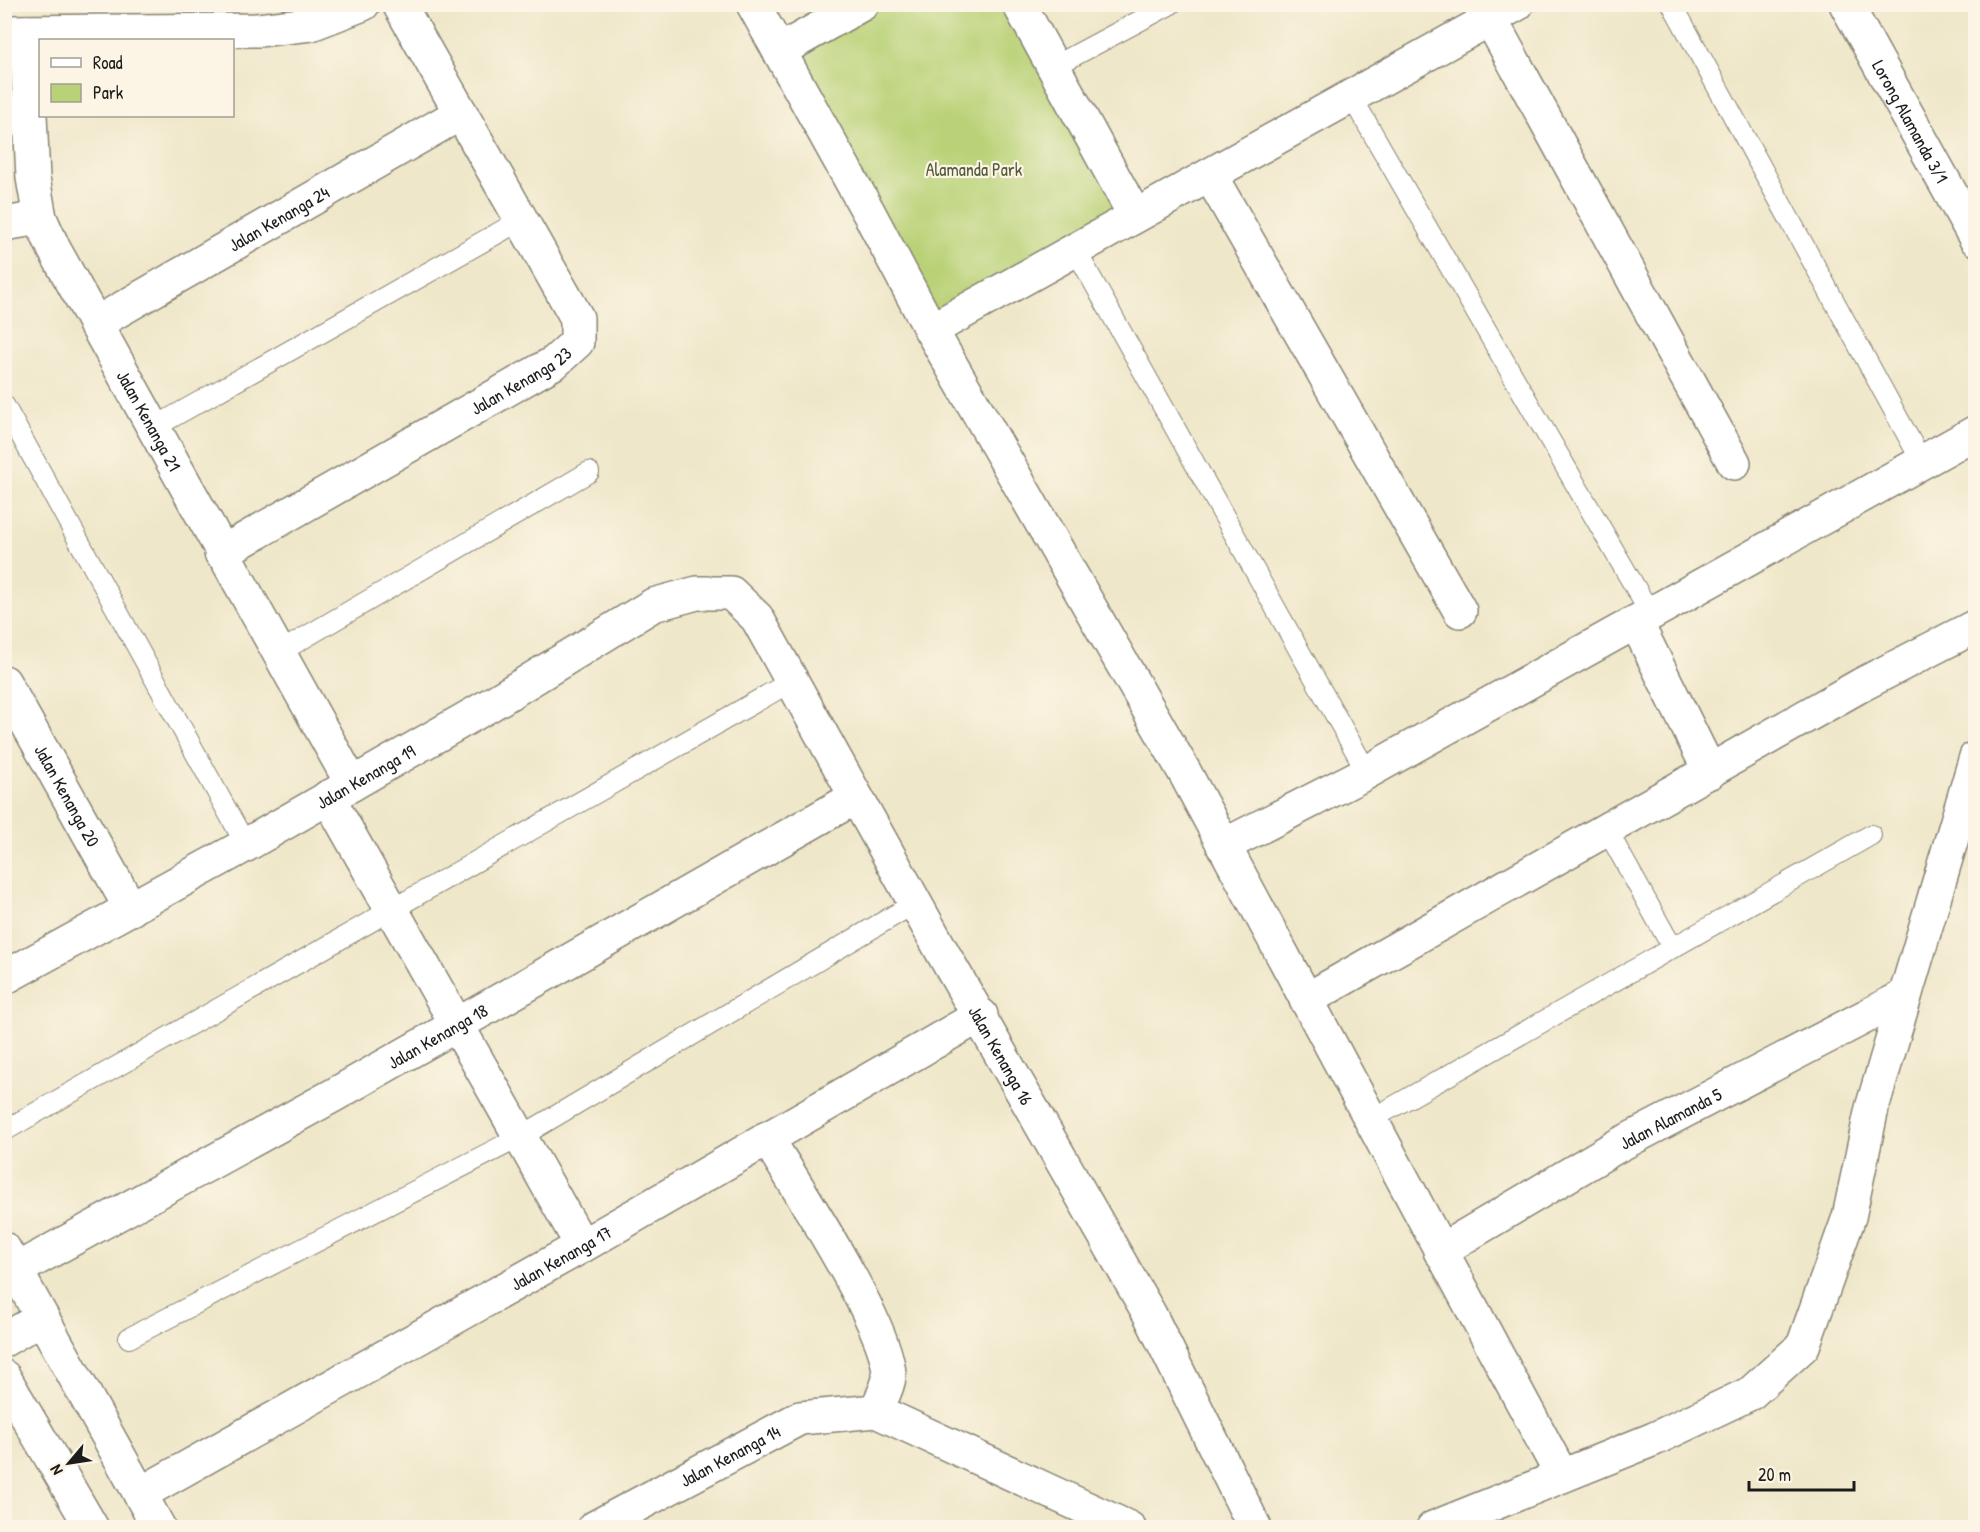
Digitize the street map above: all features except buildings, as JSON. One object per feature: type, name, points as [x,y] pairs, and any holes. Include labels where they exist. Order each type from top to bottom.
[{"type":"street","points":[[15,32],[258,30],[312,24],[363,4]]},
{"type":"street","name":"Jalan Kenanga 23","points":[[221,553],[555,362],[577,342],[578,318],[399,4]]},
{"type":"street","points":[[753,4],[931,330],[1185,773],[1562,1476]]},
{"type":"street","points":[[779,51],[862,4]]},
{"type":"street","points":[[1019,4],[1135,216]]},
{"type":"street","name":"Lorong Alamanda 3/1","points":[[1846,4],[1976,238]]},
{"type":"street","points":[[931,330],[1351,96],[1496,10],[1734,464]]},
{"type":"street","name":"Jalan Kenanga 21","points":[[15,32],[40,218],[95,324],[278,653],[392,910],[582,1246]]},
{"type":"street","name":"Jalan Kenanga 24","points":[[95,324],[461,113]]},
{"type":"street","points":[[1210,175],[1460,611]]},
{"type":"street","points":[[4,224],[40,218]]},
{"type":"street","points":[[1223,846],[1367,772],[1976,432]]},
{"type":"street","name":"Jalan Kenanga 19","points":[[4,978],[246,845],[654,605],[698,593],[731,593]]},
{"type":"street","name":"Jalan Kenanga 16","points":[[731,593],[757,618],[915,903],[981,1015],[1150,1315],[1255,1527]]},
{"type":"street","points":[[1643,618],[1710,772]]},
{"type":"street","points":[[1306,1000],[1861,685],[1976,626]]},
{"type":"street","name":"Jalan Kenanga 20","points":[[4,682],[131,909]]},
{"type":"street","points":[[1433,1527],[1654,1439],[1751,1393],[1803,1346],[1849,1217],[1872,1108],[1976,757]]},
{"type":"street","name":"Jalan Kenanga 18","points":[[10,1260],[457,1026],[856,797]]},
{"type":"street","name":"Jalan Alamanda 5","points":[[1440,1251],[1617,1146],[1905,996]]},
{"type":"street","name":"Jalan Kenanga 17","points":[[140,1494],[582,1246],[981,1015]]},
{"type":"street","points":[[767,1138],[843,1266],[882,1342],[889,1378],[876,1411],[1130,1527]]},
{"type":"street","points":[[10,1260],[159,1527]]},
{"type":"street","points":[[4,1340],[42,1318]]},
{"type":"street","points":[[4,1377],[92,1527]]},
{"type":"street","name":"Jalan Kenanga 14","points":[[594,1527],[800,1418],[876,1411]]},
{"type":"lane","points":[[1053,67],[1171,4]]},
{"type":"lane","points":[[1672,4],[1922,462]]},
{"type":"lane","points":[[1351,96],[1643,618]]},
{"type":"lane","points":[[153,429],[521,220]]},
{"type":"lane","points":[[1075,249],[1367,772]]},
{"type":"lane","points":[[4,405],[246,845]]},
{"type":"lane","points":[[278,653],[589,472]]},
{"type":"lane","points":[[4,1131],[792,681]]},
{"type":"lane","points":[[1607,830],[1672,947]]},
{"type":"lane","points":[[1370,1120],[1871,835]]},
{"type":"lane","points":[[129,1338],[520,1137],[915,903]]},
{"type":"green space","name":"Alamanda Park","points":[[862,5],[1013,5],[1132,218],[932,329],[779,51]]}]
